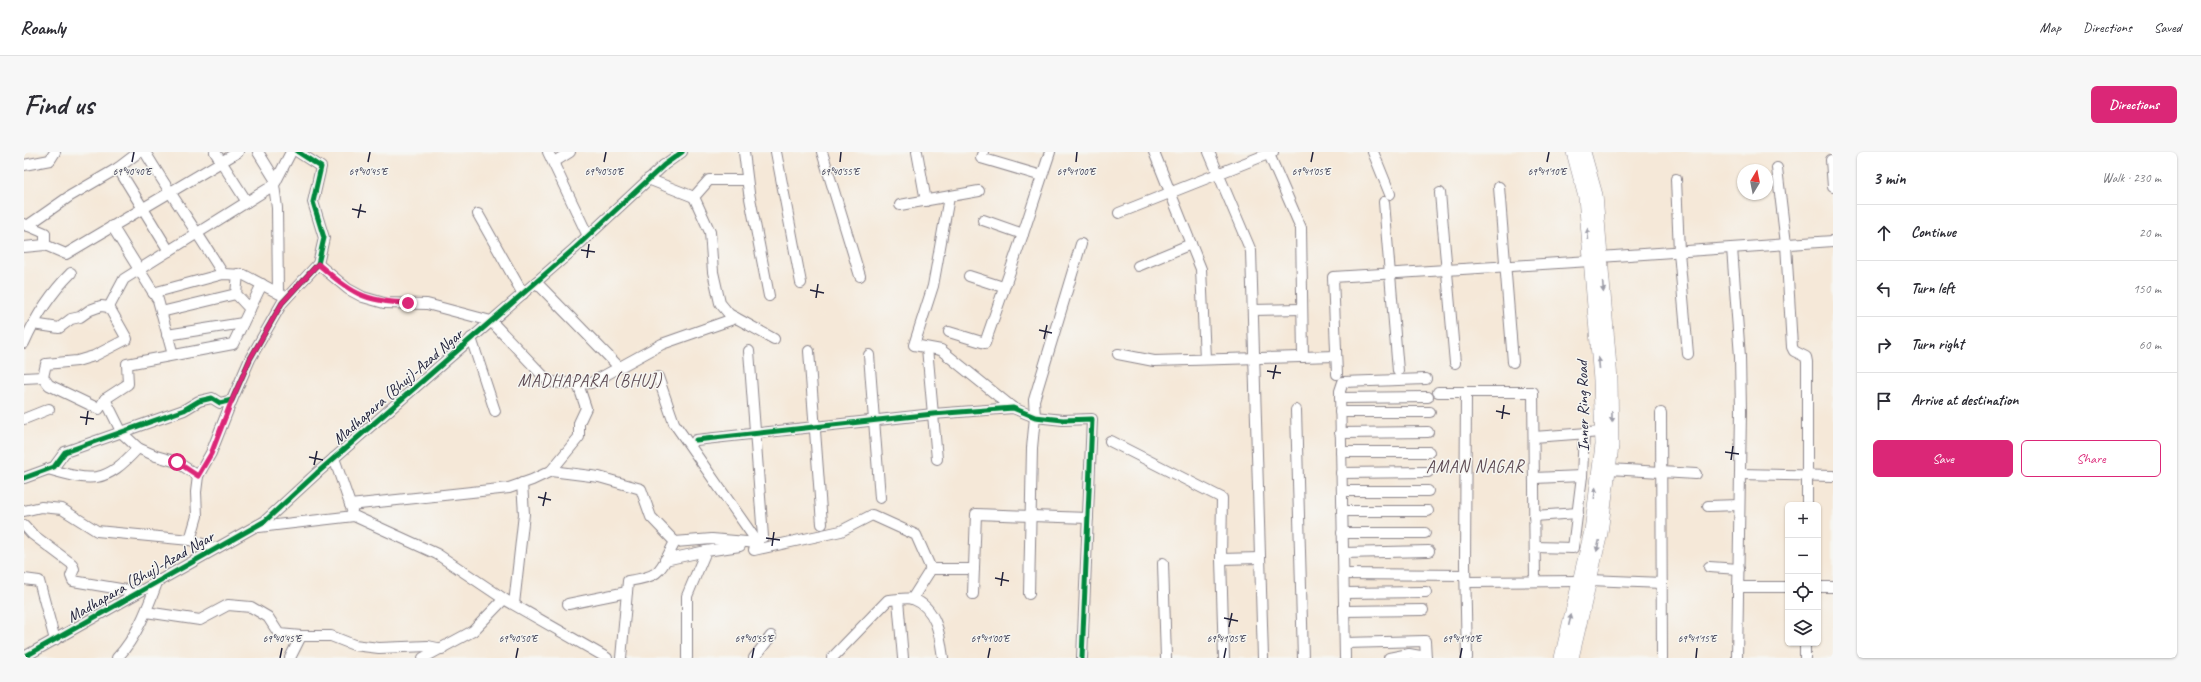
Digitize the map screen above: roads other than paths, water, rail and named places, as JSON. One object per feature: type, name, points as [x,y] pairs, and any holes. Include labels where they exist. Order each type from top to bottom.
[{"type":"main road","name":"Inner Ring Road","points":[[1561,658],[1584,580],[1601,533],[1612,446],[1611,380],[1595,259],[1585,197],[1573,152]]},
{"type":"main road","name":"Inner Ring Road","points":[[1572,658],[1602,445],[1595,259],[1596,195],[1584,152]]},
{"type":"street","points":[[24,165],[50,160],[55,152]]},
{"type":"street","points":[[26,225],[70,196],[118,168],[139,152]]},
{"type":"street","points":[[145,152],[170,194],[198,234],[223,274]]},
{"type":"street","points":[[215,152],[247,202]]},
{"type":"street","points":[[24,247],[44,246],[66,254],[112,226],[170,194],[238,152]]},
{"type":"street","points":[[258,152],[275,183],[277,208],[278,293]]},
{"type":"street","points":[[108,307],[124,279],[198,234],[275,183],[291,152]]},
{"type":"street","points":[[190,540],[197,516],[196,492],[198,476],[211,454],[250,359],[287,298],[318,264],[324,238],[313,202],[321,167],[298,152]]},
{"type":"street","points":[[548,152],[588,236]]},
{"type":"street","points":[[554,162],[570,152]]},
{"type":"street","name":"Madhapara (Bhuj)-Azad Ngar","points":[[24,657],[215,548],[265,522],[334,458],[588,236],[648,179],[682,152]]},
{"type":"street","points":[[744,152],[747,180],[770,296]]},
{"type":"street","points":[[776,152],[801,283]]},
{"type":"street","points":[[822,152],[860,276]]},
{"type":"street","points":[[917,152],[926,201]]},
{"type":"street","points":[[983,152],[982,158],[1042,176]]},
{"type":"street","points":[[949,332],[985,343],[1050,152]]},
{"type":"street","points":[[1154,152],[1201,268],[1205,359]]},
{"type":"street","points":[[1209,152],[1251,252],[1263,658]]},
{"type":"street","points":[[1373,152],[1387,198],[1398,372]]},
{"type":"street","points":[[1119,213],[1270,153],[1301,228],[1304,357]]},
{"type":"street","points":[[1831,160],[1833,187]]},
{"type":"street","points":[[118,168],[169,251]]},
{"type":"street","points":[[1777,168],[1786,244],[1792,347],[1794,351],[1806,357],[1807,362],[1807,502]]},
{"type":"street","points":[[648,179],[694,197],[710,232],[713,272],[720,303],[729,314],[774,339]]},
{"type":"street","points":[[1676,179],[1679,252],[1688,354]]},
{"type":"street","points":[[694,197],[709,180],[747,180]]},
{"type":"street","points":[[1499,187],[1504,266],[1513,362]]},
{"type":"street","points":[[900,206],[979,191]]},
{"type":"street","points":[[1440,193],[1448,269],[1455,363]]},
{"type":"street","points":[[948,197],[933,286],[914,346],[941,350],[1013,408],[1035,417],[1063,420],[1092,419],[1082,658]]},
{"type":"street","points":[[478,214],[523,294]]},
{"type":"street","points":[[983,220],[1023,234]]},
{"type":"street","points":[[26,225],[45,233],[44,246]]},
{"type":"street","points":[[112,226],[153,293],[161,312],[173,355]]},
{"type":"street","points":[[1337,374],[1333,277],[1504,266],[1833,241]]},
{"type":"street","points":[[1029,594],[1035,417],[1034,400],[1080,244]]},
{"type":"street","points":[[1138,266],[1191,244]]},
{"type":"street","points":[[1732,248],[1740,357],[1738,658]]},
{"type":"street","points":[[318,264],[348,289],[364,297],[384,303],[427,304],[491,321],[548,382],[578,384],[591,383],[662,344],[736,318]]},
{"type":"street","points":[[24,343],[33,324],[54,290],[71,273]]},
{"type":"street","points":[[153,293],[223,274],[238,274],[244,275],[287,298]]},
{"type":"street","points":[[238,274],[236,294],[250,309]]},
{"type":"street","points":[[969,276],[1003,287]]},
{"type":"street","points":[[536,282],[619,367]]},
{"type":"street","points":[[108,307],[127,339],[94,356],[78,361],[46,364],[44,376],[49,385],[100,409],[105,399],[128,384],[127,364],[233,344],[262,284]]},
{"type":"street","points":[[161,312],[236,294]]},
{"type":"street","points":[[33,324],[59,328],[71,319],[80,317],[90,310],[101,306],[108,307]]},
{"type":"street","points":[[1253,310],[1302,309]]},
{"type":"street","points":[[167,335],[244,323]]},
{"type":"street","points":[[471,338],[495,411]]},
{"type":"street","points":[[927,348],[936,459]]},
{"type":"street","points":[[809,350],[822,524]]},
{"type":"street","points":[[749,351],[757,433],[761,540],[754,550],[841,531],[872,515],[916,535],[931,569]]},
{"type":"street","points":[[1118,354],[1154,361],[1336,356]]},
{"type":"street","points":[[869,355],[880,498]]},
{"type":"street","points":[[24,378],[44,376]]},
{"type":"street","points":[[658,377],[674,423],[761,540]]},
{"type":"street","points":[[1345,658],[1340,391],[1343,382],[1426,379]]},
{"type":"street","points":[[350,505],[509,488],[551,471],[579,437],[579,423],[586,408],[578,384]]},
{"type":"street","points":[[1438,392],[1533,392],[1535,582]]},
{"type":"street","points":[[1466,392],[1467,658]]},
{"type":"street","points":[[1340,398],[1428,397]]},
{"type":"street","points":[[24,478],[54,467],[65,452],[184,410],[199,401],[212,398],[220,403],[232,400]]},
{"type":"street","points":[[105,399],[122,433],[138,448],[156,456],[177,462],[198,476]]},
{"type":"street","points":[[696,440],[933,414],[1013,408]]},
{"type":"street","points":[[24,419],[49,410]]},
{"type":"street","points":[[1296,410],[1303,658]]},
{"type":"street","points":[[1340,412],[1430,412]]},
{"type":"street","points":[[1661,412],[1662,658]]},
{"type":"street","points":[[1340,433],[1428,432]]},
{"type":"street","points":[[1534,437],[1601,432]]},
{"type":"street","points":[[1535,547],[1573,548],[1582,476],[1584,433]]},
{"type":"street","points":[[1110,441],[1222,498],[1220,560],[1224,658]]},
{"type":"street","points":[[48,469],[80,478],[104,477],[123,465],[138,448]]},
{"type":"street","points":[[1341,452],[1429,452]]},
{"type":"street","points":[[334,458],[354,516]]},
{"type":"street","points":[[1609,469],[1696,474]]},
{"type":"street","points":[[551,471],[600,477],[641,489],[651,517],[675,542]]},
{"type":"street","points":[[1341,473],[1428,472]]},
{"type":"street","points":[[1740,474],[1833,476]]},
{"type":"street","points":[[1534,478],[1582,476]]},
{"type":"street","points":[[514,604],[524,514],[522,483]]},
{"type":"street","points":[[1342,491],[1428,491]]},
{"type":"street","points":[[1708,506],[1739,505]]},
{"type":"street","points":[[24,511],[41,507],[62,509],[97,531],[190,540],[215,548]]},
{"type":"street","points":[[1342,511],[1428,511]]},
{"type":"street","points":[[1534,516],[1578,513]]},
{"type":"street","points":[[973,594],[976,514],[1088,518]]},
{"type":"street","points":[[255,527],[354,516],[437,554],[504,599],[607,658]]},
{"type":"street","points":[[24,525],[32,534],[72,564],[74,569],[71,576],[73,581],[138,592]]},
{"type":"street","points":[[1342,533],[1425,533]]},
{"type":"street","points":[[675,542],[712,539],[761,540]]},
{"type":"street","points":[[665,560],[761,540]]},
{"type":"street","points":[[621,658],[628,581],[645,578],[660,571],[675,542]]},
{"type":"street","points":[[687,658],[687,596],[706,551]]},
{"type":"street","points":[[1343,553],[1429,551]]},
{"type":"street","points":[[1220,560],[1260,558]]},
{"type":"street","points":[[1164,563],[1166,658]]},
{"type":"street","points":[[1709,567],[1739,569]]},
{"type":"street","points":[[931,569],[974,569]]},
{"type":"street","points":[[912,599],[931,569]]},
{"type":"street","points":[[1343,574],[1535,582],[1584,580],[1662,583]]},
{"type":"street","points":[[24,579],[39,581],[55,640]]},
{"type":"street","points":[[117,658],[123,652],[146,612],[158,580]]},
{"type":"street","points":[[1738,587],[1785,587]]},
{"type":"street","points":[[1821,587],[1833,587]]},
{"type":"street","points":[[568,604],[627,592]]},
{"type":"street","points":[[1344,593],[1426,592]]},
{"type":"street","points":[[423,658],[473,631],[504,599]]},
{"type":"street","points":[[832,658],[888,600],[912,599],[930,609],[940,636],[943,658]]},
{"type":"street","points":[[898,600],[903,658]]},
{"type":"street","points":[[146,612],[200,620],[228,605],[251,607],[268,617],[279,634],[331,636],[354,645],[379,648],[428,646],[442,649]]},
{"type":"street","points":[[1344,611],[1423,610]]},
{"type":"street","points":[[290,658],[302,636]]},
{"type":"street","points":[[754,658],[771,636]]},
{"type":"street","points":[[1345,644],[1425,641],[1426,658],[1409,654],[1389,658]]},
{"type":"street","points":[[1805,646],[1805,658]]},
{"type":"district","name":"MADHAPARA (BHUJ)","points":[[590,380]]},
{"type":"district","name":"AMAN NAGAR","points":[[1475,466]]}]
